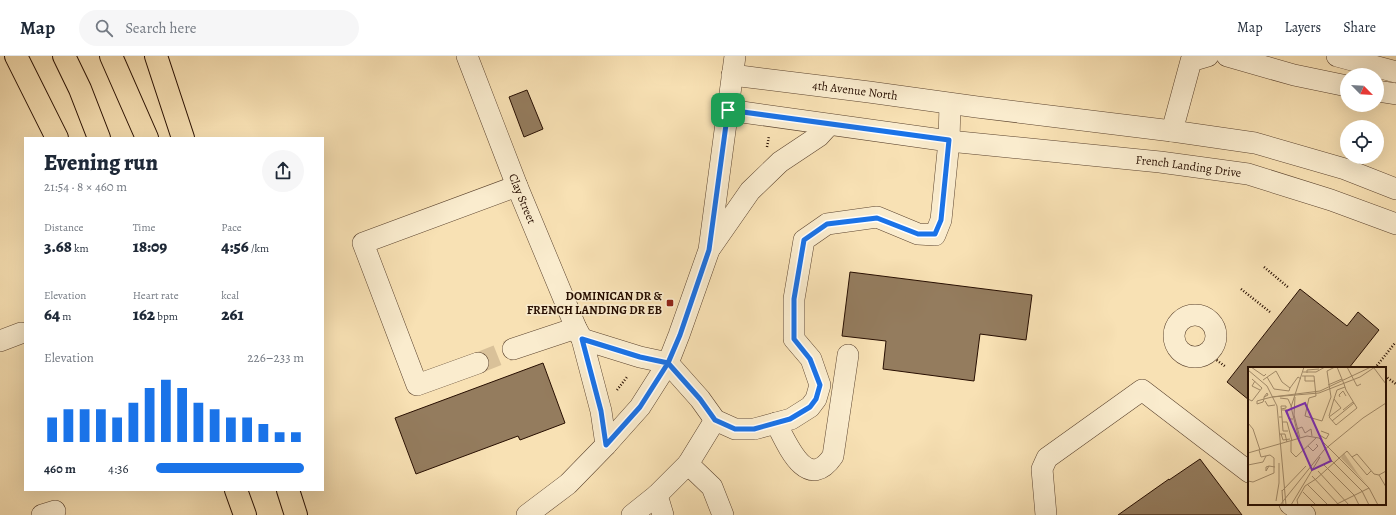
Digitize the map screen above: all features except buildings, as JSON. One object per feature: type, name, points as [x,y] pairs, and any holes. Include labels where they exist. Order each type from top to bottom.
[{"type":"highway","points":[[16,56],[56,137]]},
{"type":"highway","points":[[64,56],[80,89],[99,137]]},
{"type":"highway","points":[[111,56],[147,137]]},
{"type":"highway","points":[[156,56],[183,137]]},
{"type":"highway","points":[[236,491],[245,515]]},
{"type":"highway","points":[[288,491],[296,515]]},
{"type":"street","name":"Clay Street","points":[[467,56],[517,186],[580,333],[601,411],[606,445]]},
{"type":"street","points":[[1208,56],[1191,61],[1172,131],[1255,143],[1346,169],[1396,189]]},
{"type":"street","points":[[1227,56],[1323,82],[1340,85]]},
{"type":"street","points":[[1323,82],[1332,56]]},
{"type":"street","points":[[1337,56],[1396,72]]},
{"type":"street","points":[[528,515],[568,484],[606,445],[640,407],[668,363],[680,335],[709,250],[734,66]]},
{"type":"street","name":"4th Avenue North","points":[[734,66],[869,92],[950,104],[1172,131]]},
{"type":"street","points":[[1384,92],[1396,94]]},
{"type":"street","points":[[513,349],[580,333],[640,357],[668,363],[700,399],[715,420],[735,429],[754,429],[790,419],[810,407],[816,399],[820,385],[810,359],[794,339],[794,299],[804,240],[827,224],[877,218],[918,234],[935,234],[941,220],[949,140],[950,104]]},
{"type":"street","points":[[728,110],[829,125],[949,140]]},
{"type":"street","points":[[709,250],[750,191],[780,162],[819,136],[829,125]]},
{"type":"street","name":"French Landing Drive","points":[[949,140],[974,144],[1160,162],[1248,174],[1331,200],[1396,224]]},
{"type":"street","points":[[478,363],[417,385],[363,243],[517,186]]},
{"type":"street","points":[[0,341],[22,333]]},
{"type":"street","points":[[776,423],[796,460],[802,465],[810,469],[818,469],[827,465],[833,456],[848,355]]},
{"type":"street","points":[[1046,515],[1042,469],[1047,458],[1142,390],[1248,471]]},
{"type":"street","points":[[632,515],[657,494],[688,464],[715,420]]},
{"type":"street","points":[[688,464],[712,487],[723,515]]},
{"type":"street","points":[[657,494],[664,515]]},
{"type":"street","points":[[1291,505],[1305,515]]},
{"type":"path","points":[[1264,267],[1289,288]]},
{"type":"path","points":[[1241,289],[1270,312]]},
{"type":"path","points":[[1376,367],[1395,343]]},
{"type":"path","points":[[1207,353],[1226,367]]},
{"type":"path","points":[[1386,377],[1396,384]]},
{"type":"tunnel","points":[[478,363],[513,349]]},
{"type":"place","name":"DOMINICAN DR & FRENCH LANDING DR EB","points":[[670,303]]},
{"type":"route","points":[[728,110],[709,250],[680,335],[668,363],[640,357],[582,339],[601,411],[606,445],[640,407],[668,363],[700,399],[715,420],[735,429],[754,429],[790,419],[810,407],[816,399],[820,385],[810,359],[794,339],[794,299],[804,240],[827,224],[877,218],[918,234],[935,234],[941,220],[949,140],[829,125],[728,110]]}]
